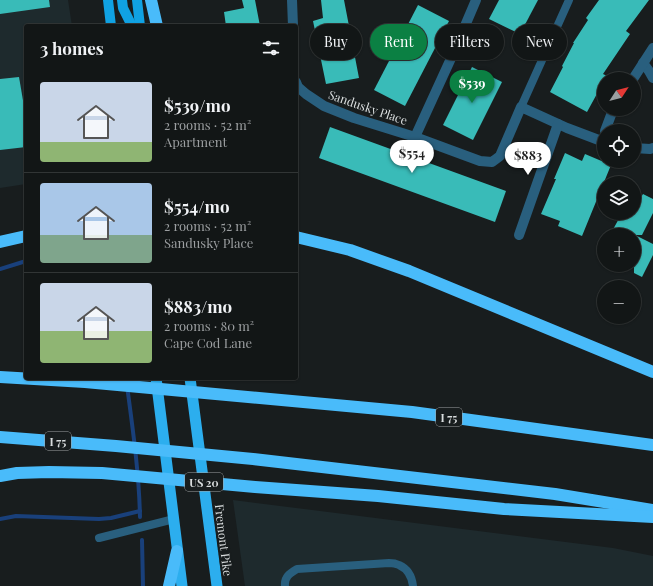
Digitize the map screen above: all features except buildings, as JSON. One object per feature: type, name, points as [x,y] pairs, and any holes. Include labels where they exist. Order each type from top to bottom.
[{"type":"highway","points":[[151,0],[157,24]]},
{"type":"highway","points":[[298,234],[309,239]]},
{"type":"highway","points":[[0,242],[24,236]]},
{"type":"highway","points":[[298,237],[350,250],[409,271],[653,372]]},
{"type":"highway","name":"I 75","points":[[0,377],[24,378]]},
{"type":"highway","name":"I 75","points":[[51,380],[412,412],[653,445]]},
{"type":"highway","name":"US 20","points":[[156,380],[182,586]]},
{"type":"highway","name":"Fremont Pike","points":[[190,380],[217,586]]},
{"type":"highway","name":"I 75","points":[[0,437],[254,459],[555,494],[653,510]]},
{"type":"highway","points":[[0,476],[17,473],[49,472],[102,473],[255,487],[378,496],[504,509],[653,517]]},
{"type":"highway","points":[[169,586],[177,551]]},
{"type":"main road","points":[[108,0],[111,24]]},
{"type":"main road","points":[[122,0],[123,8],[131,24]]},
{"type":"main road","points":[[136,0],[140,24]]},
{"type":"street","points":[[292,0],[293,24]]},
{"type":"street","points":[[414,137],[476,0]]},
{"type":"street","points":[[637,72],[653,48]]},
{"type":"street","points":[[643,63],[653,78]]},
{"type":"street","name":"Sandusky Place","points":[[298,86],[306,94],[324,106],[354,118],[414,137],[480,161],[492,162],[500,156],[521,107]]},
{"type":"street","points":[[521,107],[558,124],[597,137]]},
{"type":"street","points":[[519,235],[558,124]]},
{"type":"street","points":[[641,148],[653,148]]},
{"type":"lane","points":[[521,107],[570,0]]},
{"type":"lane","points":[[99,538],[174,518]]},
{"type":"lane","points":[[285,586],[284,583],[286,577],[297,569],[389,563],[399,565],[408,571],[412,578],[413,586]]},
{"type":"shaded area","points":[[0,0],[68,0],[72,24],[24,24],[24,184],[0,188]]},
{"type":"shaded area","points":[[233,500],[613,548],[653,556],[653,586],[245,586]]},
{"type":"waterway","points":[[0,269],[24,262]]},
{"type":"waterway","points":[[126,380],[137,464],[140,517]]},
{"type":"waterway","points":[[0,519],[16,516],[99,519],[111,518],[140,511]]},
{"type":"waterway","points":[[142,540],[143,586]]}]
